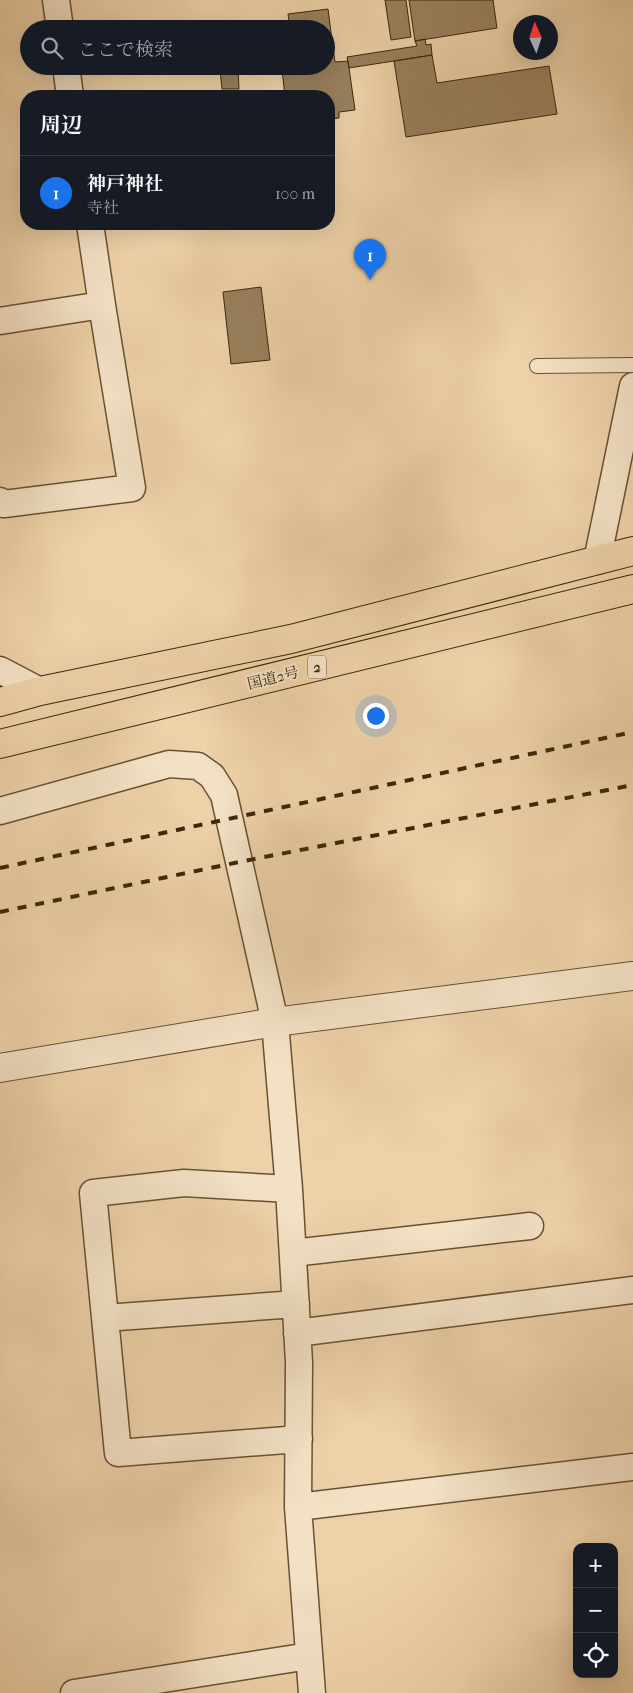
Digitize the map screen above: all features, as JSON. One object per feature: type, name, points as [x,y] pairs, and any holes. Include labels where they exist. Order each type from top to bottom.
[{"type":"highway","name":"2","points":[[0,702],[40,691],[292,639],[633,551]]},
{"type":"highway","name":"国道2号","points":[[0,744],[633,589]]},
{"type":"street","points":[[56,0],[59,20]]},
{"type":"street","points":[[67,75],[69,90]]},
{"type":"street","points":[[0,500],[4,504],[132,488],[91,230]]},
{"type":"street","points":[[0,320],[102,305]]},
{"type":"street","points":[[597,561],[633,386]]},
{"type":"street","points":[[0,670],[40,691]]},
{"type":"street","points":[[0,811],[169,764],[198,766],[212,776],[224,794],[275,1022],[289,1189],[296,1304],[299,1362],[298,1507],[312,1693]]},
{"type":"street","points":[[0,1068],[275,1022],[633,976]]},
{"type":"street","points":[[289,1189],[184,1183],[93,1193],[118,1453],[299,1439]]},
{"type":"street","points":[[293,1253],[530,1226]]},
{"type":"street","points":[[297,1333],[633,1290]]},
{"type":"street","points":[[105,1318],[296,1304]]},
{"type":"street","points":[[298,1507],[633,1467]]},
{"type":"street","points":[[74,1693],[309,1656]]},
{"type":"lane","points":[[537,366],[633,365]]},
{"type":"building","points":[[385,0],[406,0],[411,37],[391,40]]},
{"type":"building","points":[[409,0],[493,0],[497,28],[415,41]]},
{"type":"building","points":[[328,9],[329,20],[289,20],[288,14]]},
{"type":"building","points":[[425,39],[426,45],[431,44],[432,55],[349,68],[347,57],[417,46],[415,41]]},
{"type":"building","points":[[432,55],[437,83],[549,66],[557,114],[406,137],[394,61]]},
{"type":"building","points":[[348,61],[355,110],[339,112],[339,118],[335,118],[335,90],[284,90],[283,75],[335,75],[335,62]]},
{"type":"building","points":[[221,75],[238,75],[239,89],[222,89]]},
{"type":"building","points":[[261,287],[270,360],[231,364],[223,292]]},
{"type":"railway","points":[[0,868],[633,732]]},
{"type":"railway","points":[[0,912],[239,862],[633,785]]},
{"type":"place","name":"神戸神社","points":[[370,280]]}]
